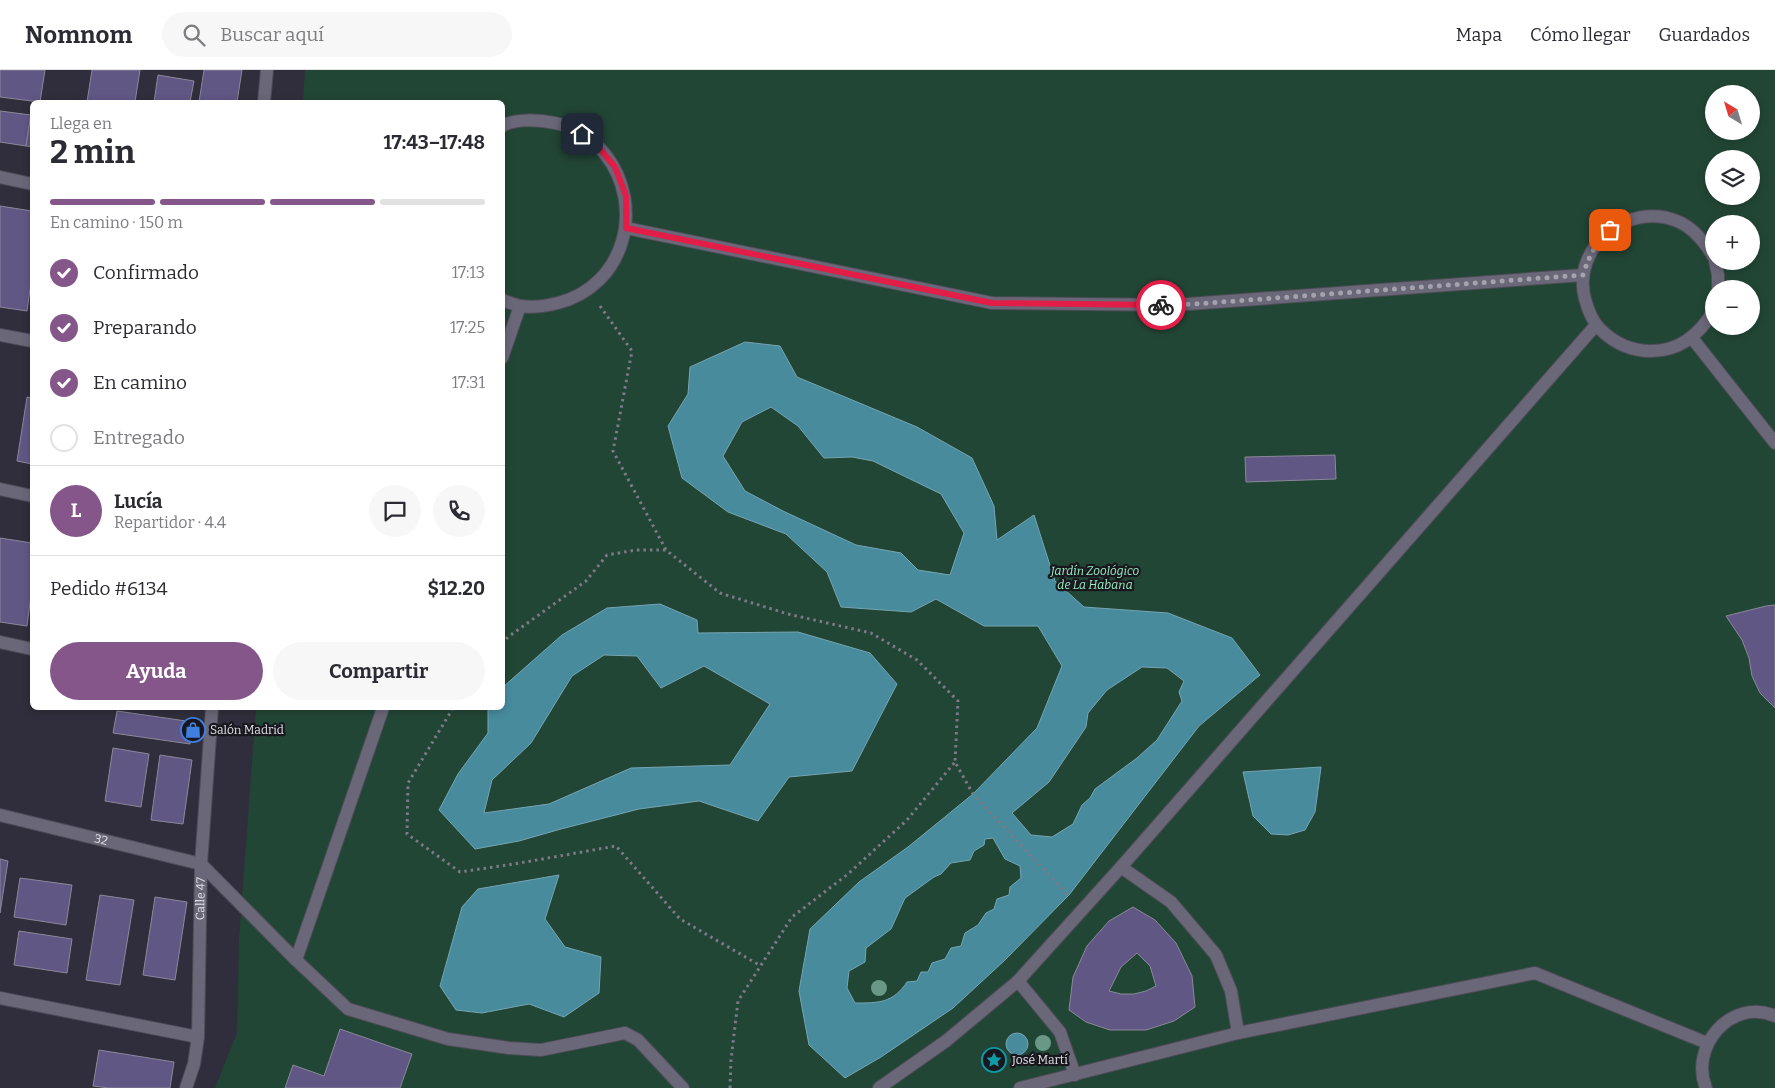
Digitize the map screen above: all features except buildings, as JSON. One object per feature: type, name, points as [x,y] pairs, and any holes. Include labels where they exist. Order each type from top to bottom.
[{"type":"street","points":[[264,100],[267,70]]},
{"type":"street","points":[[505,124],[538,120],[568,126],[595,143],[615,167],[626,196],[626,228],[619,252],[606,273],[588,289],[567,300],[544,306],[520,306],[505,301]]},
{"type":"street","points":[[0,177],[30,184]]},
{"type":"street","points":[[1705,243],[1693,230],[1677,221],[1660,217],[1642,217],[1625,221],[1610,230],[1597,242],[1588,258],[1583,275],[1583,293],[1588,310],[1596,325],[1609,338],[1624,347],[1642,351],[1659,351],[1676,346],[1692,338],[1705,324]]},
{"type":"street","points":[[626,228],[992,303],[1176,305],[1583,275]]},
{"type":"street","points":[[505,349],[520,306]]},
{"type":"street","points":[[879,1088],[946,1041],[1018,981],[1596,325]]},
{"type":"street","points":[[0,335],[30,341]]},
{"type":"street","points":[[1692,338],[1775,443]]},
{"type":"street","points":[[0,489],[30,496]]},
{"type":"street","points":[[0,642],[30,649]]},
{"type":"street","name":"Calle 47","points":[[186,1088],[194,1064],[198,1037],[201,864],[212,710]]},
{"type":"street","points":[[296,960],[382,710]]},
{"type":"street","name":"32","points":[[0,815],[201,864]]},
{"type":"street","points":[[201,864],[296,960],[348,1009],[448,1039],[509,1048],[541,1050],[625,1033],[638,1040],[684,1088]]},
{"type":"street","points":[[1121,866],[1171,902],[1216,955],[1231,991],[1238,1033]]},
{"type":"street","points":[[1020,1088],[1238,1033],[1535,973],[1707,1043]]},
{"type":"street","points":[[1018,981],[1060,1032],[1075,1075]]},
{"type":"street","points":[[0,998],[198,1037]]},
{"type":"street","points":[[1706,1088],[1702,1079],[1702,1060],[1707,1043],[1719,1028],[1734,1017],[1752,1012],[1775,1016]]},
{"type":"path","points":[[588,289],[632,351],[613,451],[666,550],[720,593],[788,614],[871,633],[917,660],[958,701],[955,762],[973,794],[1081,911]]},
{"type":"path","points":[[505,640],[586,581],[607,555],[636,550],[666,550]]},
{"type":"path","points":[[452,710],[408,783],[407,834],[460,872],[616,846],[680,919],[761,966]]},
{"type":"path","points":[[730,1088],[731,1060],[738,1001],[792,917],[848,874],[907,820],[955,762]]},
{"type":"green space","name":"Jardín Zoológico de La Habana","points":[[305,70],[1775,70],[1775,1088],[215,1088],[237,1033],[239,940],[256,710],[505,710],[505,100],[303,100]]},
{"type":"water","points":[[745,342],[780,346],[797,377],[917,427],[972,458],[994,506],[997,540],[1034,515],[1055,581],[1084,607],[1168,613],[1232,638],[1260,675],[1199,726],[1069,895],[1005,960],[953,1008],[881,1057],[845,1078],[809,1045],[799,991],[810,929],[859,882],[908,847],[973,794],[1037,728],[1062,666],[1038,626],[984,626],[936,599],[911,612],[841,607],[827,572],[786,534],[728,512],[682,478],[668,426],[688,394],[690,367]],"holes":[[[771,407],[798,426],[824,458],[852,457],[873,461],[941,494],[964,533],[950,575],[918,570],[901,553],[856,545],[745,491],[723,456],[742,422]],[[1142,667],[1167,668],[1184,681],[1179,692],[1182,701],[1157,740],[1137,758],[1095,789],[1090,798],[1082,805],[1073,824],[1052,837],[1031,835],[1012,813],[1049,782],[1086,727],[1088,713],[1107,690]],[[993,838],[1005,859],[1020,866],[1021,878],[1010,887],[1009,895],[997,899],[994,909],[986,913],[978,925],[965,933],[961,946],[951,948],[945,959],[932,963],[928,972],[921,972],[917,981],[907,982],[891,998],[871,1003],[855,1003],[847,988],[849,971],[865,962],[866,948],[891,929],[905,898],[941,874],[951,863],[970,860],[974,851],[984,845],[985,839]]]},
{"type":"water","points":[[660,604],[697,620],[698,633],[798,632],[870,653],[897,684],[852,771],[789,777],[758,821],[699,801],[639,809],[519,841],[475,849],[439,810],[458,774],[488,733],[488,710],[505,710],[505,685],[562,635],[607,608]],"holes":[[[604,655],[637,656],[661,688],[704,666],[770,704],[730,765],[631,768],[549,804],[484,813],[492,780],[531,743],[572,676]]]},
{"type":"water","points":[[1321,767],[1315,812],[1305,830],[1288,835],[1271,834],[1253,816],[1243,772]]},
{"type":"water","points":[[559,875],[545,919],[565,947],[601,957],[599,993],[564,1017],[529,1004],[482,1013],[456,1010],[440,986],[462,907],[478,889]]},
{"type":"water","points":[[1017,1033],[1025,1036],[1028,1044],[1025,1052],[1017,1055],[1009,1052],[1006,1044],[1009,1036]]},
{"type":"way so far","points":[[1161,305],[1583,275],[1588,258],[1597,242],[1610,230]]},
{"type":"place","name":"Salón Madrid","points":[[193,730]]},
{"type":"place","name":"José Martí","points":[[994,1060]]},
{"type":"route","points":[[582,134],[595,143],[615,167],[626,196],[626,228],[992,303],[1161,305]]}]
